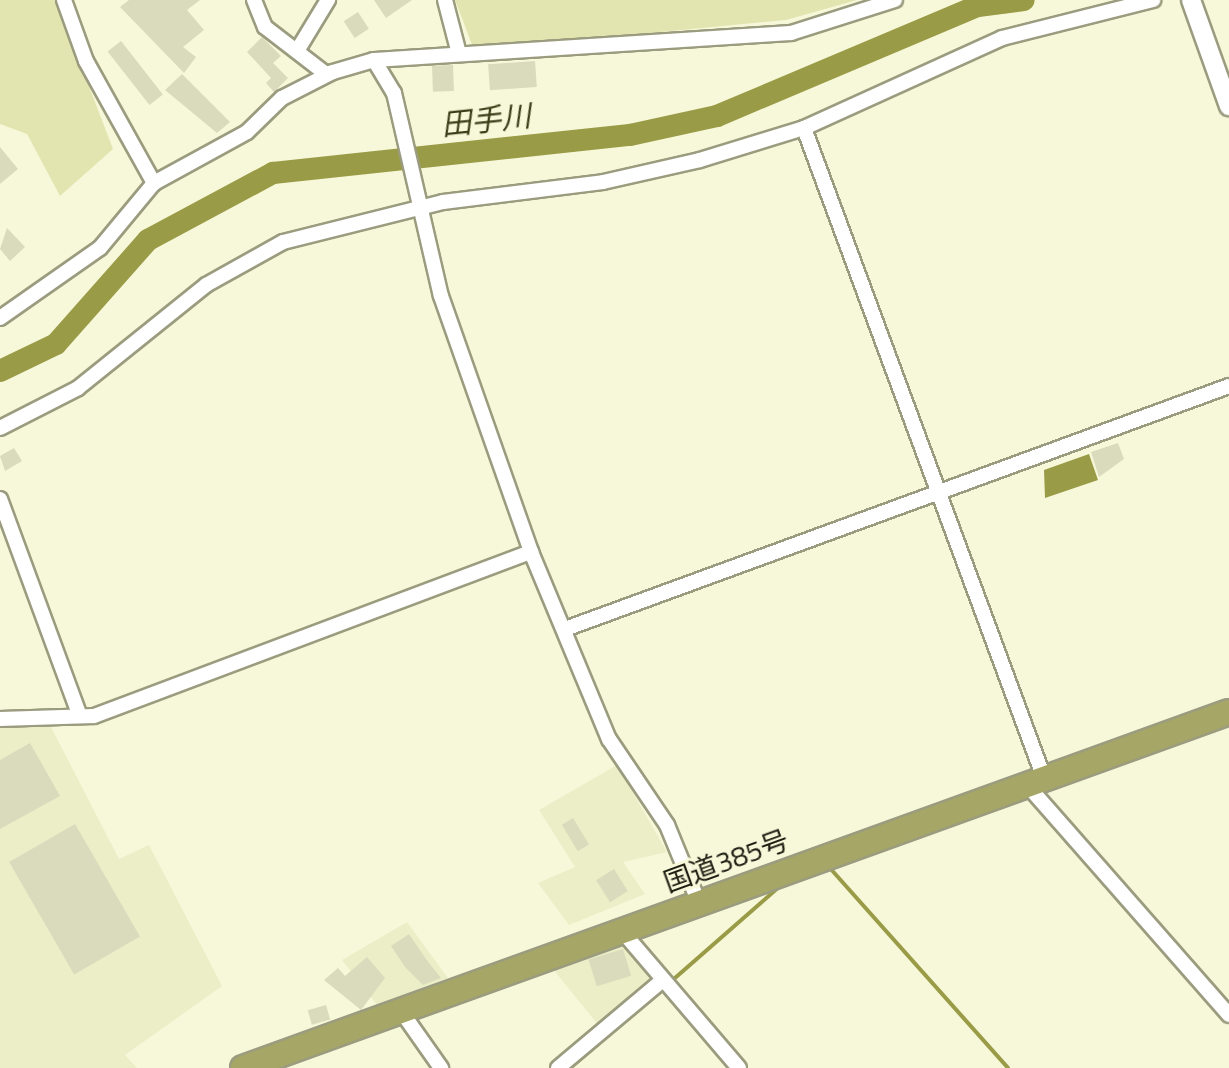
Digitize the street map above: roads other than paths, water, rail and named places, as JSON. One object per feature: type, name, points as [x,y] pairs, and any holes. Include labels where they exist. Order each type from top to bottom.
[{"type":"highway","name":"国道385号","points":[[243,1068],[1229,712]]},
{"type":"street","points":[[64,0],[86,61],[154,183]]},
{"type":"street","points":[[254,0],[265,27],[333,72]]},
{"type":"street","points":[[297,51],[328,0]]},
{"type":"street","points":[[445,0],[458,50]]},
{"type":"street","points":[[0,318],[100,248],[154,183],[247,132],[282,98],[333,72],[374,60],[458,50],[667,46],[791,33],[895,0]]},
{"type":"street","points":[[0,428],[78,388],[206,285],[283,242],[418,210],[603,182],[804,128],[1002,38],[1153,0]]},
{"type":"street","points":[[1191,0],[1229,106]]},
{"type":"street","points":[[374,60],[394,93],[418,210],[531,552],[609,739],[667,825],[699,903]]},
{"type":"street","points":[[804,128],[940,493],[1035,782],[1229,1015]]},
{"type":"street","points":[[565,629],[1229,386]]},
{"type":"street","points":[[0,499],[80,716]]},
{"type":"street","points":[[0,719],[80,716],[531,552]]},
{"type":"street","points":[[622,931],[739,1068]]},
{"type":"street","points":[[558,1068],[663,980]]},
{"type":"street","points":[[401,1011],[441,1068]]},
{"type":"waterway","name":"田手川","points":[[0,371],[56,344],[148,240],[273,173],[630,135],[717,116],[978,6],[1024,0]]},
{"type":"waterway","points":[[829,867],[1008,1068]]},
{"type":"waterway","points":[[675,978],[780,886]]},
{"type":"waterway","points":[[570,1068],[630,1017]]}]
